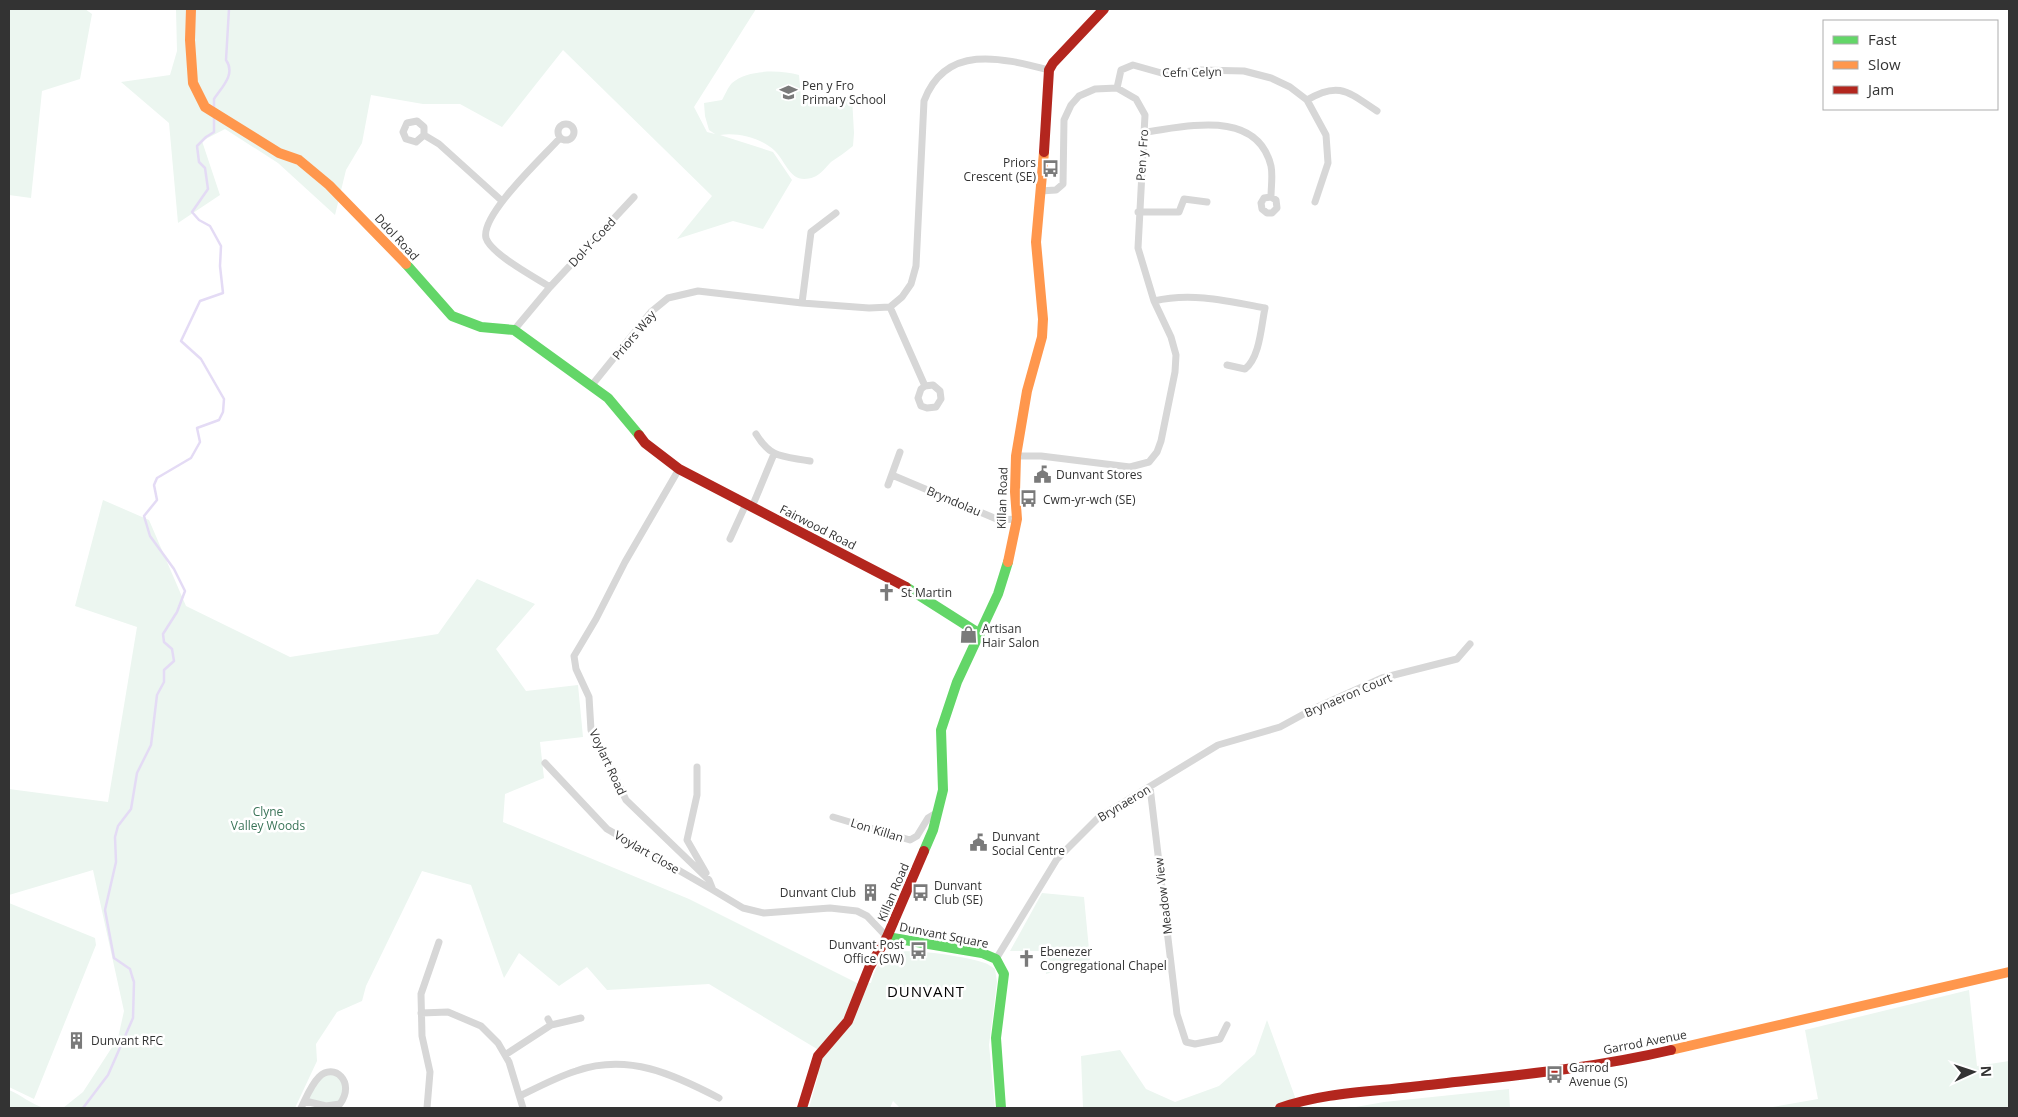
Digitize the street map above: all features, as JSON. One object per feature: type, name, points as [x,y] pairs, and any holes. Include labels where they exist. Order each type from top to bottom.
[{"type":"street","name":"Ddol Road","points":[[191,9],[190,47],[193,83],[205,107],[279,153],[299,160],[329,185],[393,248],[452,316],[481,327],[514,330],[608,398],[645,443]]},
{"type":"street","points":[[925,386],[890,307],[902,297],[911,284],[916,266],[924,101],[930,86],[944,72],[964,62],[987,58],[1008,60],[1049,70],[1104,9]]},
{"type":"street","name":"Cefn Celyn","points":[[1117,88],[1121,70],[1133,65],[1165,74],[1201,70],[1244,71],[1275,80],[1290,87],[1307,100],[1326,135],[1328,163],[1315,202]]},
{"type":"street","name":"Killan Road","points":[[802,1108],[818,1056],[848,1021],[869,968],[887,937],[934,830],[943,790],[941,730],[956,682],[998,594],[1010,556],[1016,519],[1016,456],[1027,390],[1042,337],[1043,320],[1036,242],[1049,70]]},
{"type":"street","points":[[1040,191],[1056,190],[1063,184],[1064,120],[1071,105],[1079,96],[1095,88],[1117,88]]},
{"type":"street","name":"Pen y Fro","points":[[1016,456],[1041,456],[1130,467],[1150,462],[1157,452],[1161,441],[1176,355],[1171,337],[1154,301],[1138,248],[1138,212],[1145,115],[1136,99],[1117,88]]},
{"type":"street","points":[[1307,100],[1331,89],[1354,96],[1377,111]]},
{"type":"street","points":[[1145,132],[1210,124],[1231,127],[1250,134],[1262,147],[1271,166],[1271,196]]},
{"type":"street","points":[[424,135],[438,144],[502,201]]},
{"type":"street","points":[[550,287],[495,250],[486,239],[486,227],[502,201],[560,138]]},
{"type":"street","name":"Dol-Y-Coed","points":[[514,330],[550,287],[634,197]]},
{"type":"street","points":[[1138,212],[1179,212],[1184,199],[1207,202]]},
{"type":"street","points":[[802,303],[811,232],[836,213]]},
{"type":"street","name":"Priors Way","points":[[592,385],[651,312],[668,298],[698,291],[802,303],[869,308],[890,307]]},
{"type":"street","points":[[1154,301],[1172,297],[1213,298],[1265,308],[1258,344],[1251,364],[1245,369],[1227,365]]},
{"type":"street","points":[[756,434],[763,446],[774,454],[810,461]]},
{"type":"street","name":"Fairwood Road","points":[[645,443],[680,469],[898,582],[980,634]]},
{"type":"street","points":[[888,485],[900,452]]},
{"type":"street","points":[[730,539],[749,506],[774,454]]},
{"type":"street","name":"Voylart Road","points":[[680,469],[625,562],[574,656],[576,669],[589,697],[591,730],[626,800],[710,880],[713,890]]},
{"type":"street","name":"Bryndolau","points":[[892,475],[999,520],[1016,519]]},
{"type":"street","name":"Brynaeron Court","points":[[1280,727],[1314,709],[1382,678],[1457,659],[1470,644]]},
{"type":"street","name":"Brynaeron","points":[[996,959],[1057,859],[1098,818],[1218,745],[1280,727]]},
{"type":"street","name":"Voylart Close","points":[[545,763],[607,829],[713,890]]},
{"type":"street","points":[[697,767],[697,794],[687,840],[710,880]]},
{"type":"street","name":"Meadow View","points":[[1150,788],[1177,1014],[1186,1042],[1195,1044],[1220,1039],[1227,1025]]},
{"type":"street","name":"Lon Killan","points":[[833,817],[910,840],[917,836],[928,818],[938,812]]},
{"type":"street","points":[[713,890],[742,908],[764,913],[830,908],[857,911],[867,916],[887,937]]},
{"type":"street","name":"Dunvant Square","points":[[887,937],[982,953],[996,959]]},
{"type":"street","points":[[427,1108],[430,1072],[422,1036],[421,994],[440,940]]},
{"type":"street","points":[[996,959],[1004,974],[996,1038],[1001,1108]]},
{"type":"street","name":"Garrod Avenue","points":[[1280,1108],[1294,1103],[1342,1095],[1542,1072],[1642,1057],[2009,972]]},
{"type":"street","points":[[421,1013],[448,1012],[481,1026],[498,1043],[509,1062],[523,1108]]},
{"type":"street","points":[[505,1055],[550,1022],[581,1018]]},
{"type":"street","points":[[520,1096],[576,1071],[604,1064],[638,1065],[673,1074],[719,1098]]},
{"type":"street","points":[[301,1108],[304,1101],[320,1076],[328,1073],[338,1074],[343,1078],[346,1086],[346,1096],[340,1104],[326,1106],[304,1101]]},
{"type":"street","points":[[699,1098],[703,1089]]},
{"type":"green space","points":[[9,9],[85,9],[92,14],[80,79],[42,91],[31,198],[9,195]]},
{"type":"green space","points":[[176,9],[756,9],[694,107],[707,132],[715,134],[709,130],[704,103],[722,100],[732,83],[739,78],[755,73],[783,72],[799,75],[801,97],[852,97],[853,146],[831,162],[818,175],[806,179],[794,176],[774,150],[762,142],[741,135],[720,135],[773,152],[792,180],[763,229],[733,221],[677,239],[712,196],[563,50],[502,127],[460,104],[423,104],[371,95],[362,143],[346,170],[335,215],[278,163],[225,129],[202,141],[220,195],[178,223],[169,123],[121,82],[170,75],[177,51]]},
{"type":"green space","name":"Clyne Valley Woods","points":[[103,500],[149,520],[186,606],[290,657],[438,634],[477,579],[535,604],[496,649],[526,691],[578,685],[583,737],[540,742],[544,778],[505,794],[503,822],[689,899],[857,983],[871,983],[879,963],[889,954],[896,952],[936,953],[965,958],[989,965],[995,969],[997,982],[989,1045],[995,1108],[900,1108],[893,1101],[890,1108],[809,1108],[818,1076],[817,1049],[709,984],[607,990],[587,967],[559,986],[519,953],[504,978],[471,885],[422,871],[366,986],[362,1001],[337,1012],[316,1044],[317,1061],[295,1108],[63,1108],[83,1092],[118,1038],[124,1011],[93,870],[9,895],[9,789],[108,802],[137,627],[75,606]]},
{"type":"green space","points":[[1042,893],[1084,897],[1090,960],[1046,974],[1046,964],[1042,964],[1041,951],[1010,951]]},
{"type":"green space","points":[[9,903],[95,938],[96,945],[34,1099],[9,1087]]},
{"type":"green space","points":[[1969,990],[1977,1066],[2009,1061],[2009,1108],[1767,1108],[1818,1099],[1805,1030]]},
{"type":"green space","points":[[1267,1020],[1299,1108],[1083,1108],[1081,1056],[1120,1050],[1146,1089],[1175,1102],[1219,1086],[1255,1054]]},
{"type":"green space","points":[[338,1074],[346,1086],[340,1104],[305,1101],[320,1076]]},
{"type":"green space","points":[[1509,1089],[1510,1108],[1350,1108],[1384,1102]]},
{"type":"green space","points":[[9,1090],[35,1104],[44,1108],[9,1108]]},
{"type":"waterway","points":[[214,108],[214,99],[229,75],[229,65],[226,60],[229,9]]},
{"type":"waterway","points":[[83,1108],[108,1075],[133,1018],[134,982],[130,969],[114,958],[105,910],[116,862],[115,837],[118,826],[131,809],[137,773],[151,745],[157,695],[164,682],[164,670],[174,661],[172,649],[164,642],[163,634],[177,612],[185,591],[174,569],[150,536],[144,516],[157,500],[154,485],[157,478],[191,458],[200,442],[197,428],[219,420],[223,412],[224,399],[201,359],[181,341],[200,301],[223,293],[220,266],[221,246],[210,226],[199,220],[192,212],[208,189],[205,168],[199,162],[197,146],[214,132],[214,116]]},
{"type":"traffic: fast","points":[[406,264],[452,316],[481,327],[514,330],[608,398],[639,435]]},
{"type":"traffic: fast","points":[[924,851],[933,830],[943,790],[941,730],[957,682],[998,594],[1008,562]]},
{"type":"traffic: fast","points":[[906,587],[980,634]]},
{"type":"traffic: fast","points":[[887,937],[982,953],[996,959],[1004,974],[996,1038],[1001,1108]]},
{"type":"traffic: slow","points":[[191,9],[190,40],[193,83],[205,107],[279,153],[299,160],[329,185],[406,264]]},
{"type":"traffic: slow","points":[[1008,562],[1017,519],[1015,492],[1016,456],[1027,391],[1042,337],[1043,319],[1036,242],[1044,152]]},
{"type":"traffic: slow","points":[[1671,1050],[2009,972]]},
{"type":"traffic: jam","points":[[1044,152],[1049,70],[1053,63],[1104,9]]},
{"type":"traffic: jam","points":[[639,435],[645,443],[679,469],[906,587]]},
{"type":"traffic: jam","points":[[802,1108],[818,1056],[848,1021],[869,968],[887,937],[924,851]]},
{"type":"traffic: jam","points":[[1280,1108],[1328,1096],[1542,1072],[1607,1063],[1671,1050]]},
{"type":"place","name":"Pen y Fro Primary School","points":[[788,92]]},
{"type":"place","name":"Priors Crescent (SE)","points":[[1050,169]]},
{"type":"place","name":"Dunvant Stores","points":[[1042,474]]},
{"type":"place","name":"Cwm-yr-wch (SE)","points":[[1029,499]]},
{"type":"place","name":"St Martin","points":[[887,592]]},
{"type":"place","name":"Artisan Hair Salon","points":[[968,635]]},
{"type":"place","name":"Dunvant Social Centre","points":[[978,843]]},
{"type":"place","name":"Dunvant Club","points":[[870,892]]},
{"type":"place","name":"Dunvant Club (SE)","points":[[920,892]]},
{"type":"place","name":"Dunvant Post Office (SW)","points":[[918,951]]},
{"type":"place","name":"Ebenezer Congregational Chapel","points":[[1026,958]]},
{"type":"place","name":"Dunvant RFC","points":[[77,1040]]},
{"type":"place","name":"Garrod Avenue (S)","points":[[1555,1074]]},
{"type":"district","name":"DUNVANT","points":[[926,991]]}]
